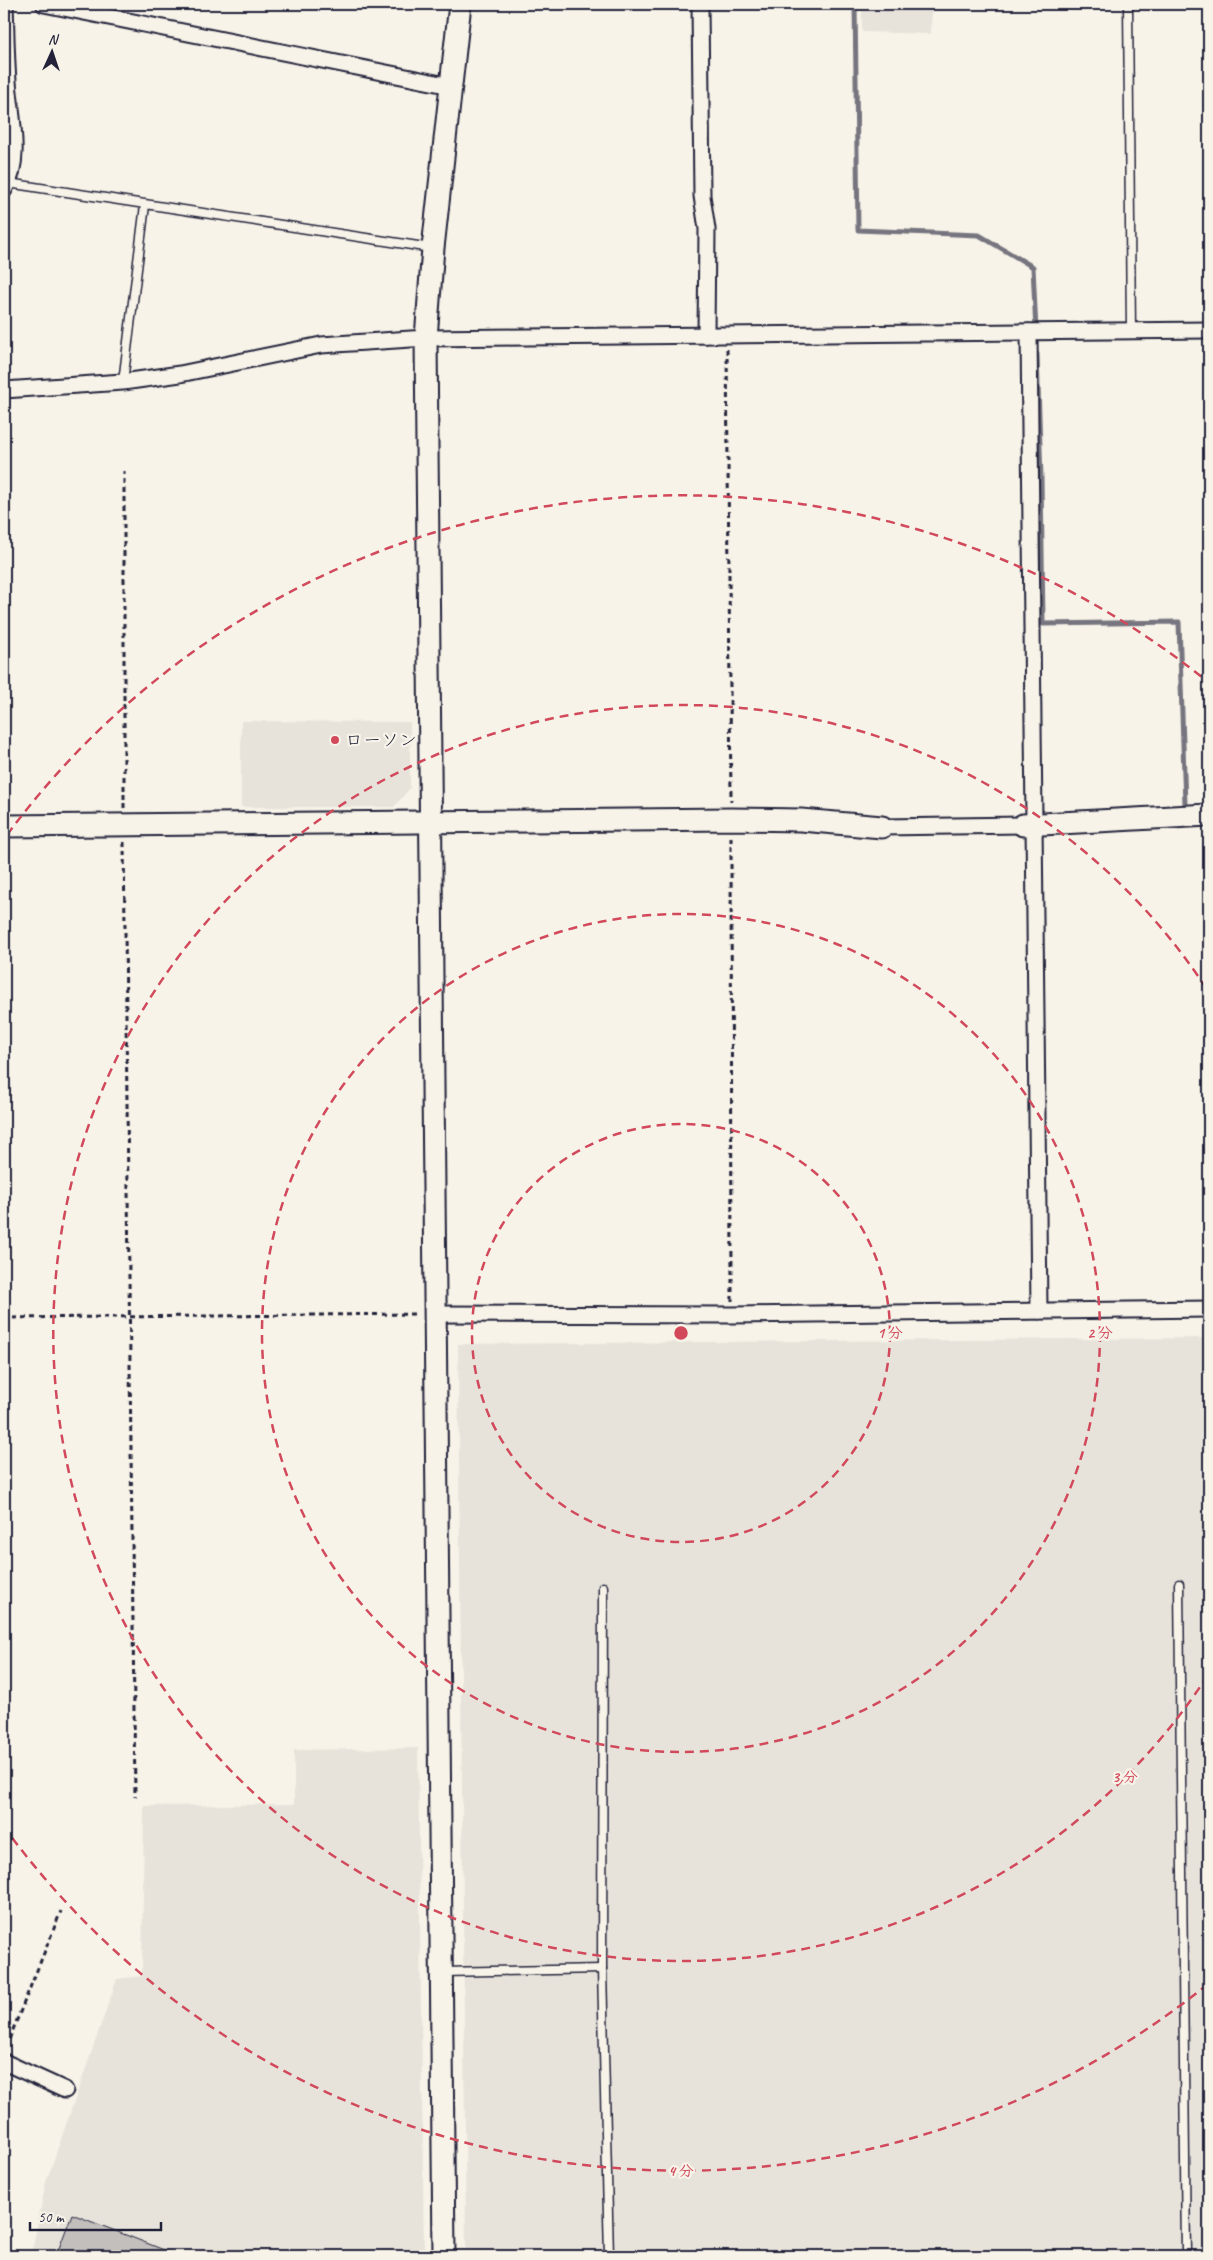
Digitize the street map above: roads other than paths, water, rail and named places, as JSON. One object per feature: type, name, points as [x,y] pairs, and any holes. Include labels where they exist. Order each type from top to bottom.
[{"type":"street","points":[[5,4],[8,80],[15,142],[6,187]]},
{"type":"street","points":[[44,4],[451,86]]},
{"type":"street","points":[[444,2256],[434,1314],[429,478],[426,338],[460,4]]},
{"type":"street","points":[[700,4],[702,196],[707,229],[706,336]]},
{"type":"street","points":[[4,390],[123,382],[180,374],[321,345],[426,338],[1209,330]]},
{"type":"street","points":[[1029,332],[1029,825],[1039,1311]]},
{"type":"street","points":[[4,826],[731,819],[801,820],[882,827],[1029,825],[1209,815]]},
{"type":"street","points":[[434,1314],[732,1315],[1209,1309]]},
{"type":"street","points":[[4,2062],[65,2090]]},
{"type":"lane","points":[[1128,4],[1131,331]]},
{"type":"lane","points":[[6,187],[145,204],[434,248]]},
{"type":"lane","points":[[123,382],[145,204]]},
{"type":"lane","points":[[1179,1584],[1186,2256]]},
{"type":"lane","points":[[602,1587],[602,1969],[609,2256]]},
{"type":"lane","points":[[441,1972],[602,1969]]},
{"type":"waterway","points":[[855,4],[858,230],[979,235],[1033,267],[1036,331]]},
{"type":"waterway","points":[[1037,354],[1043,624],[1179,622],[1185,805]]},
{"type":"place","name":"ローソン","points":[[335,740]]}]
